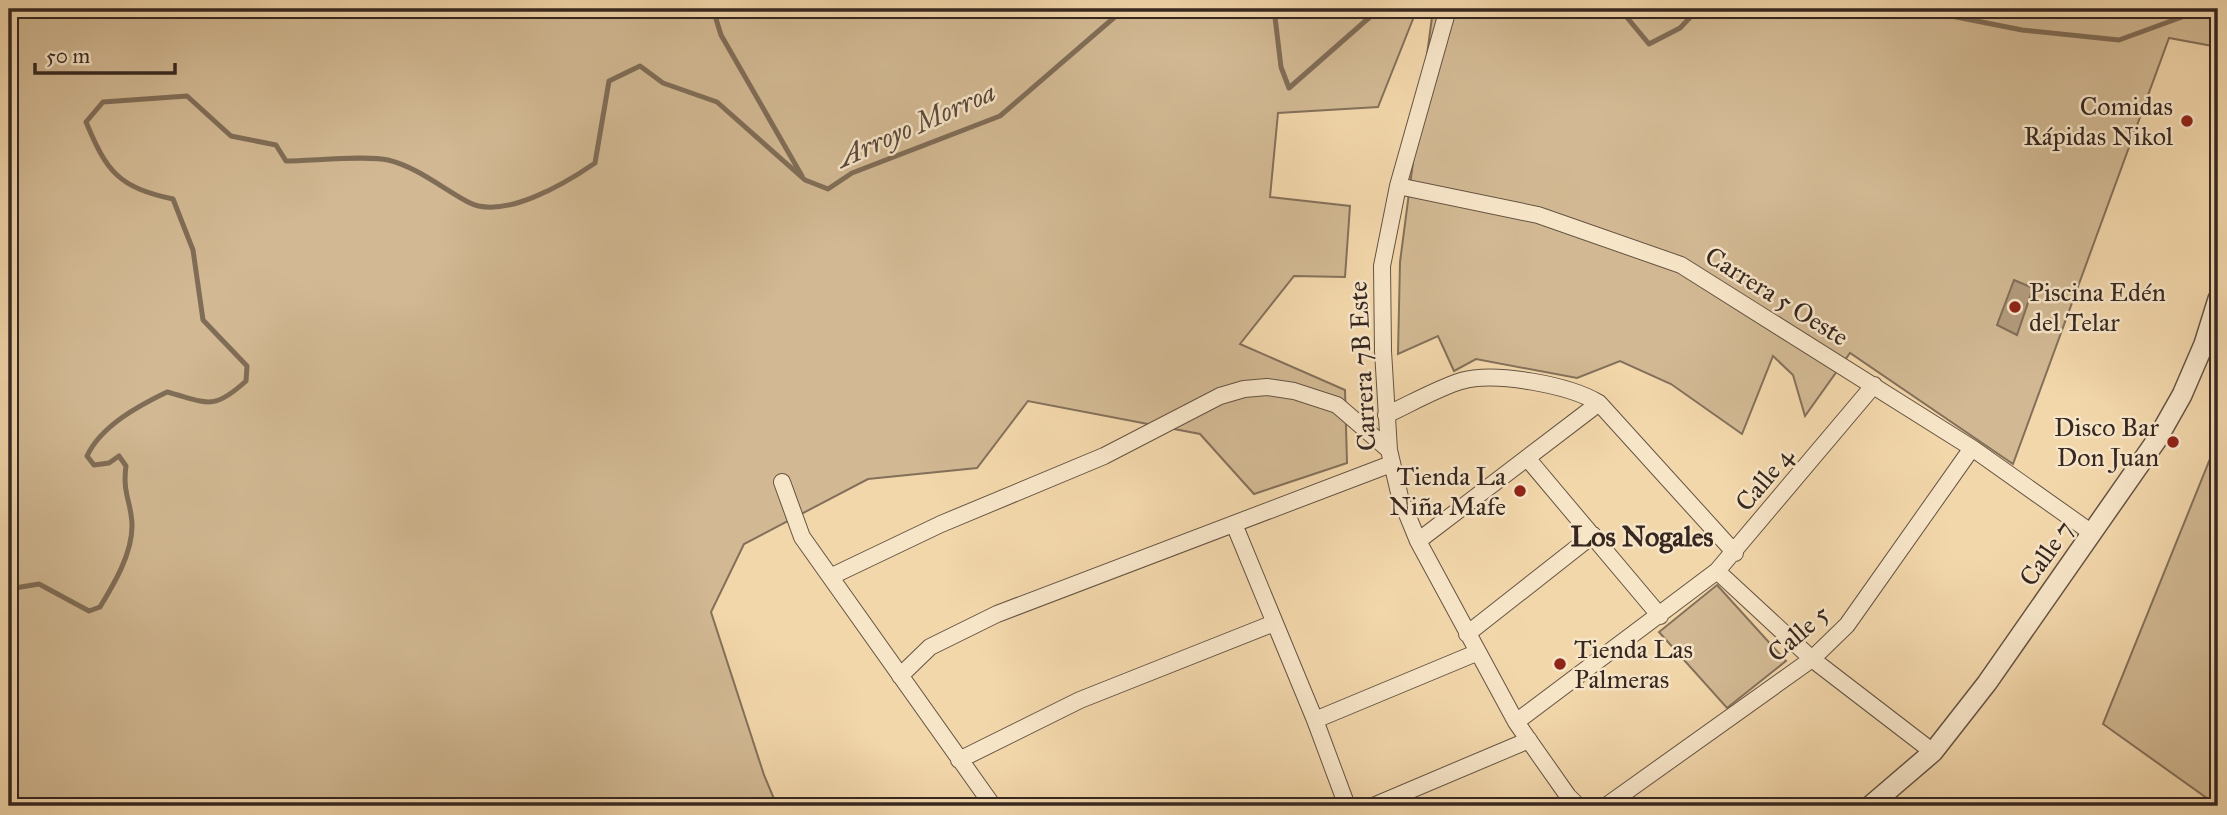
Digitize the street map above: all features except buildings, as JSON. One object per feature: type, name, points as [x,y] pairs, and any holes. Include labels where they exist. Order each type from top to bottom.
[{"type":"street","name":"Carrera 7B Este","points":[[1448,9],[1398,186],[1382,266],[1386,415],[1390,457],[1418,541],[1476,653],[1516,722],[1578,806]]},
{"type":"street","name":"Carrera 5 Oeste","points":[[1398,186],[1538,215],[1681,265],[1972,449],[2092,533]]},
{"type":"street","name":"Calle 7","points":[[1870,806],[1933,752],[1987,683],[2156,441],[2182,395],[2204,344],[2218,299]]},
{"type":"street","points":[[1386,415],[1461,381],[1482,377],[1574,390],[1599,403],[1735,553]]},
{"type":"street","name":"Calle 4","points":[[1516,722],[1717,571],[1874,386]]},
{"type":"street","points":[[832,576],[941,524],[1104,456],[1220,396],[1244,389],[1267,387],[1294,391],[1337,405],[1390,457],[1234,524],[956,633],[930,647],[900,676]]},
{"type":"street","points":[[1418,541],[1599,403]]},
{"type":"street","name":"Calle 5","points":[[1606,806],[1812,659],[1847,625],[1972,449]]},
{"type":"street","points":[[1527,458],[1660,616]]},
{"type":"street","points":[[782,482],[802,537],[993,806]]},
{"type":"street","points":[[1234,524],[1315,720],[1347,806]]},
{"type":"street","points":[[1467,634],[1593,535]]},
{"type":"street","points":[[1717,571],[1812,659],[1933,752]]},
{"type":"street","points":[[959,760],[1080,700],[1274,623]]},
{"type":"street","points":[[1315,720],[1476,653]]},
{"type":"street","points":[[1373,806],[1529,740]]},
{"type":"shaded area","points":[[9,9],[1421,9],[1415,14],[1378,107],[1278,113],[1270,197],[1350,206],[1345,277],[1294,276],[1240,344],[1345,390],[1347,463],[1254,494],[1200,434],[1028,401],[977,468],[868,479],[744,544],[711,612],[764,775],[777,806],[9,806]]},
{"type":"shaded area","points":[[1433,9],[2218,9],[2218,47],[2169,38],[2013,464],[1850,353],[1805,416],[1793,375],[1773,356],[1742,434],[1671,384],[1620,361],[1577,378],[1476,359],[1454,371],[1438,336],[1398,354],[1400,262]]},
{"type":"shaded area","name":"Piscina Edén del Telar","points":[[2014,280],[2033,288],[2017,335],[1997,325]]},
{"type":"shaded area","points":[[2218,439],[2218,806],[2103,724]]},
{"type":"shaded area","points":[[1717,585],[1786,661],[1727,708],[1659,632]]},
{"type":"waterway","points":[[713,9],[721,35],[802,176]]},
{"type":"waterway","name":"Arroyo Morroa","points":[[9,589],[39,584],[89,611],[100,607],[126,558],[132,526],[125,484],[126,466],[119,456],[109,463],[94,465],[87,456],[93,445],[121,418],[167,392],[210,402],[226,397],[246,381],[247,366],[203,320],[193,250],[173,199],[127,183],[108,165],[101,153],[86,122],[103,102],[187,96],[231,136],[276,145],[286,161],[353,158],[388,160],[419,173],[468,202],[482,207],[499,207],[534,197],[595,163],[609,81],[640,66],[663,83],[717,102],[805,180],[828,189],[852,173],[1000,116],[1124,9]]},
{"type":"waterway","name":"Arroyo Morroa","points":[[1274,9],[1281,67],[1289,88],[1379,9]]},
{"type":"waterway","name":"Arroyo Morroa","points":[[1620,9],[1649,44],[1680,28],[1698,9]]},
{"type":"waterway","name":"Arroyo Morroa","points":[[1916,9],[2022,30],[2119,40],[2204,9]]},
{"type":"place","name":"Comidas Rápidas Nikol","points":[[2187,121]]},
{"type":"place","name":"Piscina Edén del Telar","points":[[2015,307]]},
{"type":"place","name":"Disco Bar Don Juan","points":[[2173,442]]},
{"type":"place","name":"Tienda La Niña Mafe","points":[[1520,491]]},
{"type":"place","name":"Tienda Las Palmeras","points":[[1560,664]]},
{"type":"district","name":"Los Nogales","points":[[1642,536]]}]
